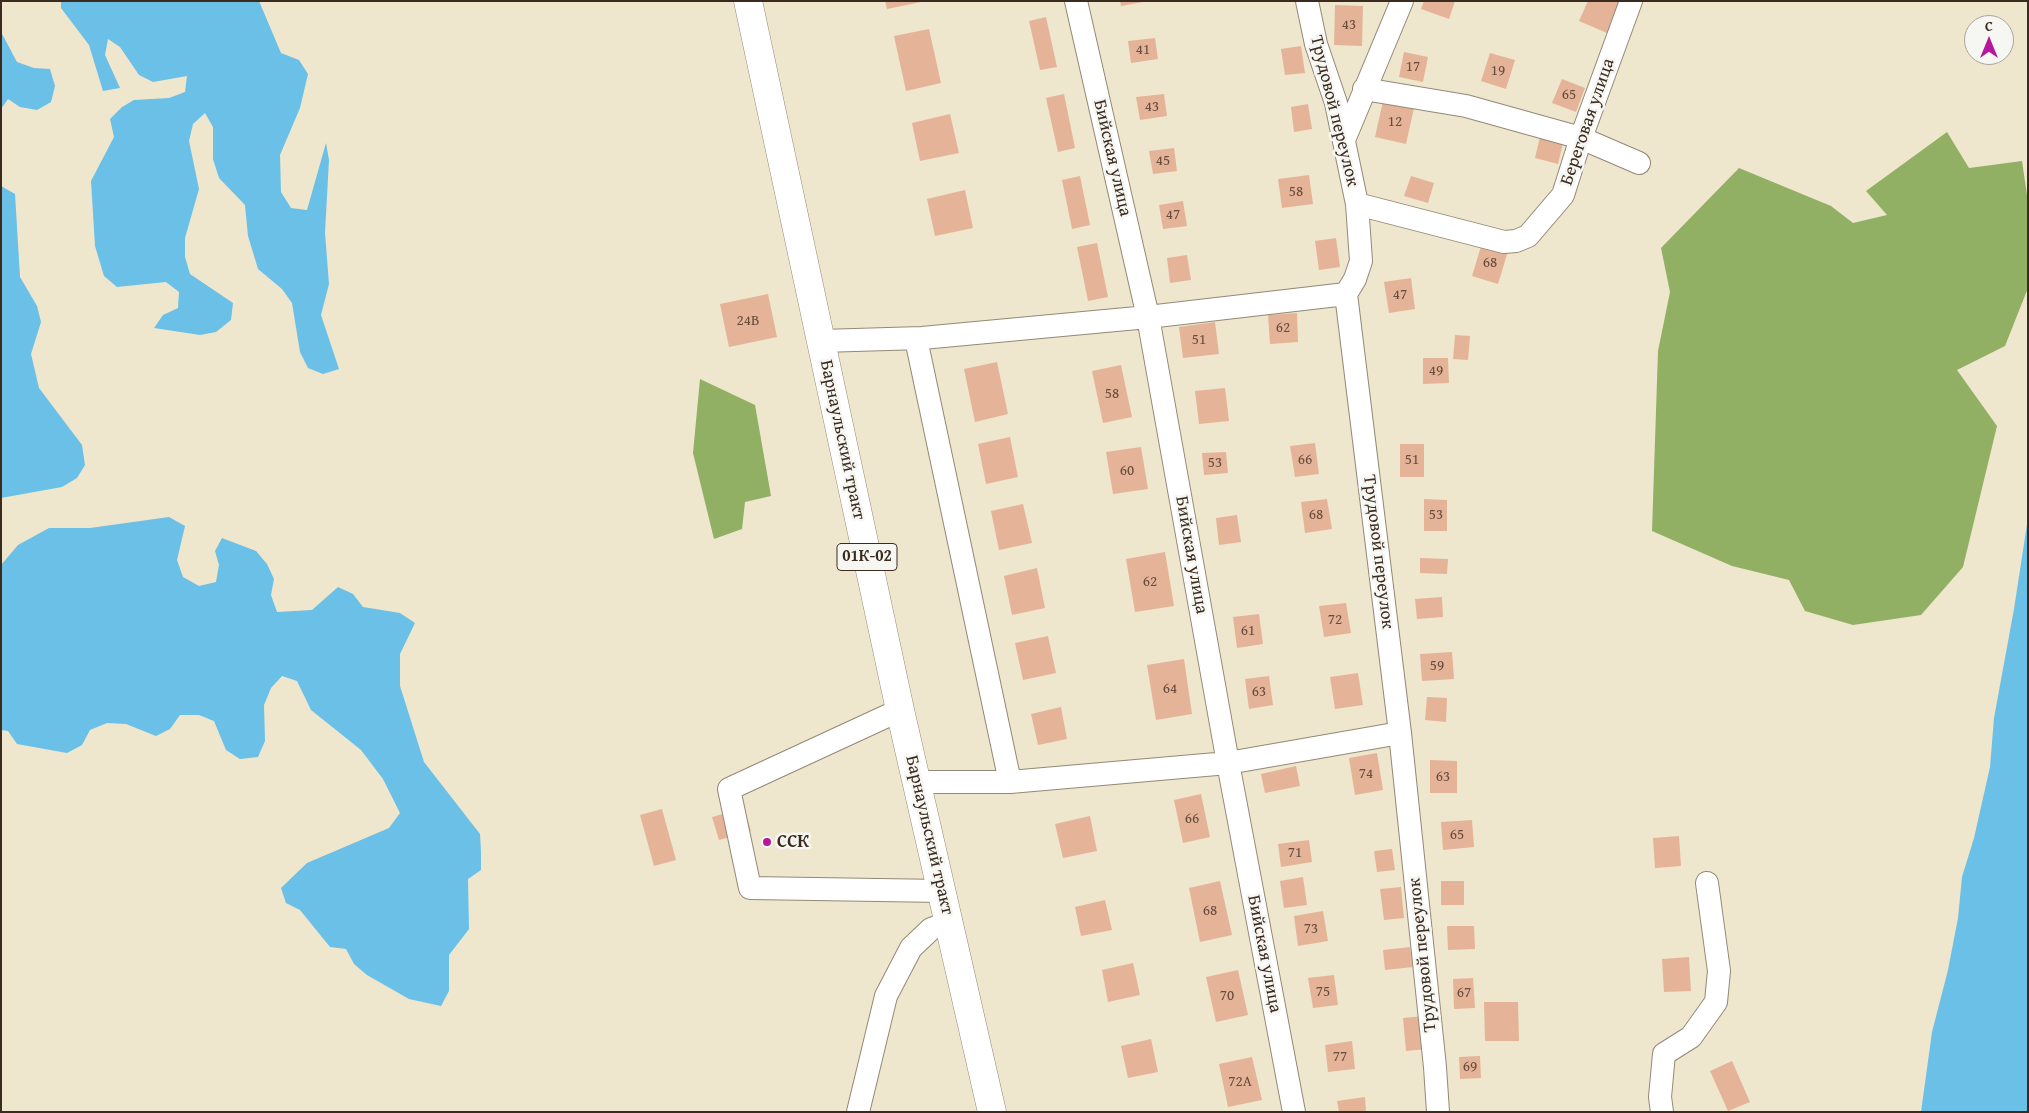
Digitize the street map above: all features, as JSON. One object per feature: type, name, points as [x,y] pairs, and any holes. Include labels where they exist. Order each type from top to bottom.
[{"type":"main road","name":"Барнаульский тракт","points":[[748,1],[900,710],[943,891],[992,1112]]},
{"type":"street","name":"Бийская улица","points":[[1076,1],[1148,317],[1228,762],[1294,1112]]},
{"type":"street","name":"Трудовой переулок","points":[[1307,1],[1316,44],[1336,103],[1357,204],[1361,261],[1355,279],[1346,294],[1400,733],[1435,1067],[1438,1112]]},
{"type":"street","points":[[1344,140],[1402,1]]},
{"type":"street","name":"Береговая улица","points":[[1357,204],[1504,242],[1516,241],[1528,236],[1563,195],[1581,138],[1632,1]]},
{"type":"street","points":[[1364,89],[1466,106],[1581,138],[1639,163]]},
{"type":"street","points":[[821,341],[916,339],[1148,317],[1346,294]]},
{"type":"street","points":[[916,339],[1010,782]]},
{"type":"street","points":[[900,710],[729,789],[750,888],[943,891]]},
{"type":"street","points":[[917,782],[1010,782],[1228,762],[1400,733]]},
{"type":"street","points":[[1662,1112],[1660,1097],[1664,1054],[1691,1037],[1716,1002],[1719,971],[1707,883]]},
{"type":"street","points":[[858,1112],[886,996],[911,948],[931,929],[950,922]]},
{"type":"green space","points":[[1947,132],[1969,168],[2022,161],[2028,202],[2028,288],[2005,346],[1957,370],[1997,426],[1963,567],[1921,615],[1853,625],[1805,611],[1789,580],[1732,566],[1652,531],[1658,351],[1670,292],[1661,248],[1739,168],[1831,206],[1853,223],[1887,215],[1866,191]]},
{"type":"green space","points":[[700,379],[755,405],[771,496],[745,502],[742,529],[714,539],[693,453]]},
{"type":"water","points":[[61,1],[259,1],[281,53],[299,60],[308,74],[300,108],[280,155],[281,192],[291,208],[307,210],[326,143],[329,160],[325,233],[329,284],[321,315],[339,369],[323,374],[308,368],[300,352],[292,303],[282,289],[258,269],[248,236],[245,205],[219,178],[213,159],[213,127],[205,113],[193,124],[189,141],[199,189],[185,238],[185,257],[190,274],[233,303],[231,320],[216,332],[200,335],[154,328],[163,315],[178,308],[179,292],[166,282],[117,287],[104,276],[95,246],[91,181],[114,137],[110,119],[122,107],[134,100],[169,98],[185,92],[187,76],[153,82],[139,75],[120,47],[108,39],[105,55],[120,88],[103,91],[89,45],[61,8]]},
{"type":"water","points":[[1,32],[17,62],[34,68],[50,69],[55,86],[51,102],[37,110],[20,107],[8,99],[1,109]]},
{"type":"water","points":[[1,186],[15,194],[20,277],[37,306],[41,322],[31,354],[39,388],[82,445],[85,465],[77,478],[62,487],[1,498]]},
{"type":"water","points":[[169,517],[185,526],[177,560],[183,577],[199,586],[216,582],[219,565],[215,551],[222,538],[256,551],[267,564],[274,579],[271,595],[277,612],[312,610],[338,587],[353,594],[363,607],[400,613],[415,623],[400,654],[400,686],[424,762],[480,834],[481,870],[468,879],[469,929],[449,955],[449,991],[441,1006],[409,999],[367,975],[354,964],[346,949],[330,947],[300,910],[286,903],[281,888],[307,863],[389,828],[400,813],[383,779],[361,750],[311,710],[297,681],[282,676],[271,688],[264,705],[265,741],[258,757],[240,759],[226,750],[214,721],[199,715],[180,715],[170,729],[156,736],[126,724],[107,723],[90,730],[82,745],[67,753],[17,744],[8,731],[1,730],[1,565],[18,545],[49,528],[90,528]]},
{"type":"water","points":[[2028,518],[2028,1112],[1921,1112],[1932,1032],[1948,970],[1958,918],[1962,877],[1974,838],[1990,767],[1994,718]]},
{"type":"building","points":[[885,1],[921,1],[921,2],[887,9]]},
{"type":"building","points":[[1120,1],[1143,1],[1143,2],[1121,6]]},
{"type":"building","points":[[1424,1],[1455,1],[1449,19],[1421,9]]},
{"type":"building","points":[[1588,1],[1620,2],[1607,33],[1579,21]]},
{"type":"building","points":[[1335,5],[1363,6],[1362,46],[1334,45]]},
{"type":"building","points":[[1046,17],[1057,67],[1040,70],[1029,21]]},
{"type":"building","points":[[929,29],[941,83],[906,91],[894,36]]},
{"type":"building","points":[[1155,38],[1158,59],[1131,63],[1128,41]]},
{"type":"building","points":[[1301,46],[1305,73],[1285,75],[1281,49]]},
{"type":"building","points":[[1404,52],[1428,57],[1423,82],[1399,77]]},
{"type":"building","points":[[1490,53],[1515,60],[1506,89],[1481,81]]},
{"type":"building","points":[[1562,79],[1585,88],[1576,112],[1552,103]]},
{"type":"building","points":[[1064,94],[1075,148],[1058,152],[1046,98]]},
{"type":"building","points":[[1164,94],[1167,116],[1140,120],[1136,97]]},
{"type":"building","points":[[1383,101],[1414,108],[1406,144],[1375,137]]},
{"type":"building","points":[[1308,104],[1312,129],[1294,132],[1291,107]]},
{"type":"building","points":[[950,114],[959,153],[920,161],[912,123]]},
{"type":"building","points":[[1540,137],[1563,143],[1558,164],[1535,158]]},
{"type":"building","points":[[1174,148],[1177,171],[1153,174],[1149,151]]},
{"type":"building","points":[[1309,175],[1313,204],[1282,208],[1278,179]]},
{"type":"building","points":[[1080,176],[1090,225],[1072,229],[1062,180]]},
{"type":"building","points":[[1411,176],[1434,183],[1428,203],[1404,196]]},
{"type":"building","points":[[965,190],[973,228],[935,236],[927,199]]},
{"type":"building","points":[[1183,201],[1187,226],[1163,229],[1159,205]]},
{"type":"building","points":[[1336,238],[1340,267],[1319,270],[1315,241]]},
{"type":"building","points":[[1097,243],[1108,297],[1088,301],[1077,247]]},
{"type":"building","points":[[1482,243],[1508,251],[1498,284],[1472,276]]},
{"type":"building","points":[[1187,255],[1191,280],[1170,283],[1167,258]]},
{"type":"building","points":[[1411,278],[1415,309],[1389,313],[1384,282]]},
{"type":"building","points":[[768,294],[777,337],[729,347],[720,304]]},
{"type":"building","points":[[1297,313],[1298,342],[1270,344],[1268,315]]},
{"type":"building","points":[[1215,322],[1219,354],[1183,358],[1179,327]]},
{"type":"building","points":[[1455,335],[1470,336],[1468,360],[1453,359]]},
{"type":"building","points":[[1423,358],[1448,358],[1449,383],[1423,384]]},
{"type":"building","points":[[997,362],[1008,414],[975,422],[964,369]]},
{"type":"building","points":[[1121,365],[1132,417],[1103,423],[1092,371]]},
{"type":"building","points":[[1225,388],[1229,421],[1199,424],[1195,391]]},
{"type":"building","points":[[1010,437],[1018,477],[986,484],[978,444]]},
{"type":"building","points":[[1315,443],[1319,474],[1295,477],[1290,446]]},
{"type":"building","points":[[1400,444],[1424,444],[1424,477],[1400,477]]},
{"type":"building","points":[[1141,447],[1148,489],[1113,494],[1106,452]]},
{"type":"building","points":[[1226,452],[1228,473],[1204,475],[1202,453]]},
{"type":"building","points":[[1327,499],[1332,529],[1305,533],[1301,502]]},
{"type":"building","points":[[1424,499],[1447,500],[1447,531],[1424,531]]},
{"type":"building","points":[[1023,504],[1032,543],[999,550],[991,511]]},
{"type":"building","points":[[1237,515],[1241,542],[1219,545],[1216,518]]},
{"type":"building","points":[[1165,552],[1174,606],[1135,612],[1126,559]]},
{"type":"building","points":[[1420,558],[1448,559],[1447,574],[1420,573]]},
{"type":"building","points":[[1037,568],[1045,608],[1012,615],[1004,576]]},
{"type":"building","points":[[1442,597],[1443,617],[1417,619],[1415,599]]},
{"type":"building","points":[[1346,603],[1351,633],[1324,637],[1319,606]]},
{"type":"building","points":[[1259,614],[1263,644],[1237,648],[1233,617]]},
{"type":"building","points":[[1048,636],[1056,673],[1023,680],[1015,643]]},
{"type":"building","points":[[1452,652],[1454,679],[1422,681],[1420,654]]},
{"type":"building","points":[[1184,659],[1192,714],[1156,720],[1147,665]]},
{"type":"building","points":[[1358,673],[1363,705],[1335,709],[1330,677]]},
{"type":"building","points":[[1269,676],[1273,705],[1249,709],[1245,679]]},
{"type":"building","points":[[1427,697],[1447,698],[1446,722],[1425,720]]},
{"type":"building","points":[[1061,707],[1067,739],[1038,745],[1031,714]]},
{"type":"building","points":[[1377,753],[1383,790],[1355,795],[1349,758]]},
{"type":"building","points":[[1430,760],[1457,761],[1457,793],[1430,793]]},
{"type":"building","points":[[1296,766],[1300,786],[1265,793],[1261,774]]},
{"type":"building","points":[[1201,794],[1210,837],[1183,843],[1174,800]]},
{"type":"building","points":[[744,808],[751,831],[719,840],[712,817]]},
{"type":"building","points":[[662,809],[676,860],[654,866],[640,815]]},
{"type":"building","points":[[1090,816],[1097,851],[1063,858],[1055,824]]},
{"type":"building","points":[[1472,820],[1474,847],[1443,850],[1441,822]]},
{"type":"building","points":[[1679,836],[1681,866],[1655,868],[1653,838]]},
{"type":"building","points":[[1309,840],[1312,862],[1281,867],[1278,844]]},
{"type":"building","points":[[1392,849],[1395,870],[1377,872],[1374,851]]},
{"type":"building","points":[[1303,877],[1307,905],[1284,908],[1280,881]]},
{"type":"building","points":[[1220,881],[1232,935],[1200,942],[1189,888]]},
{"type":"building","points":[[1441,881],[1464,881],[1464,905],[1441,905]]},
{"type":"building","points":[[1401,887],[1404,918],[1384,920],[1380,889]]},
{"type":"building","points":[[1105,900],[1112,930],[1081,936],[1075,907]]},
{"type":"building","points":[[1323,911],[1328,941],[1298,946],[1294,916]]},
{"type":"building","points":[[1447,926],[1474,926],[1475,949],[1448,950]]},
{"type":"building","points":[[1410,947],[1413,967],[1385,970],[1383,950]]},
{"type":"building","points":[[1689,957],[1691,991],[1664,992],[1662,959]]},
{"type":"building","points":[[1133,963],[1140,995],[1108,1002],[1102,970]]},
{"type":"building","points":[[1238,970],[1248,1015],[1216,1022],[1206,977]]},
{"type":"building","points":[[1334,975],[1338,1005],[1313,1008],[1308,978]]},
{"type":"building","points":[[1473,978],[1475,1008],[1454,1009],[1453,979]]},
{"type":"building","points":[[1484,1002],[1518,1002],[1519,1041],[1485,1041]]},
{"type":"building","points":[[1424,1016],[1428,1049],[1406,1051],[1403,1018]]},
{"type":"building","points":[[1151,1039],[1158,1072],[1128,1078],[1121,1046]]},
{"type":"building","points":[[1352,1041],[1355,1069],[1328,1072],[1325,1045]]},
{"type":"building","points":[[1480,1056],[1481,1078],[1460,1079],[1459,1057]]},
{"type":"building","points":[[1252,1057],[1262,1100],[1228,1107],[1219,1064]]},
{"type":"building","points":[[1732,1061],[1750,1102],[1728,1111],[1710,1071]]},
{"type":"building","points":[[1365,1097],[1366,1112],[1339,1112],[1337,1101]]},
{"type":"place","name":"ССК","points":[[767,842]]}]
